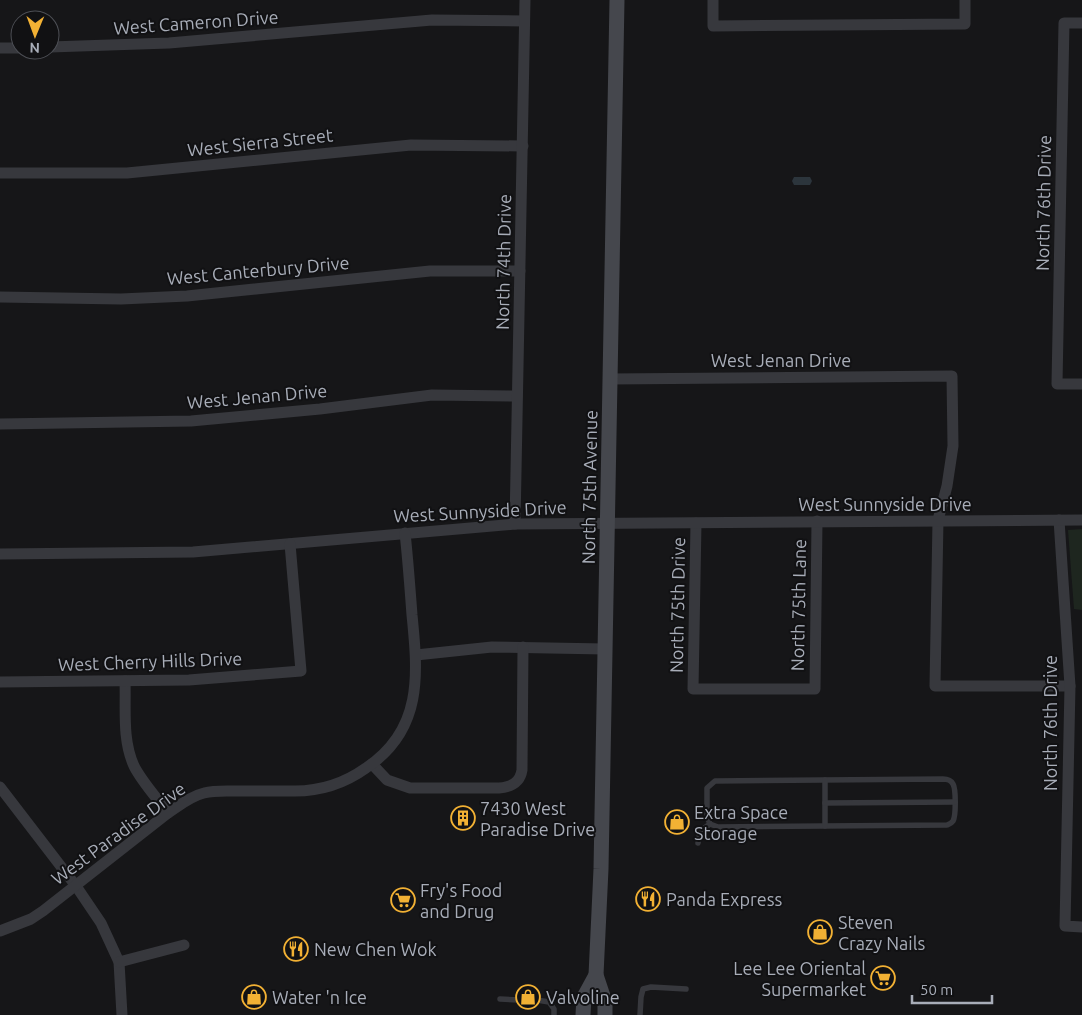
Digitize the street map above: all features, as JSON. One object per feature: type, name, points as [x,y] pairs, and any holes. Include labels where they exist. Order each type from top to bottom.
[{"type":"main road","name":"North 75th Avenue","points":[[605,1015],[605,1002],[596,975],[605,649],[617,0]]},
{"type":"main road","name":"North 75th Avenue","points":[[583,1015],[584,997],[596,975]]},
{"type":"street","name":"North 74th Drive","points":[[515,524],[525,0]]},
{"type":"street","points":[[713,0],[713,26],[965,24],[965,0]]},
{"type":"street","name":"West Cameron Drive","points":[[60,47],[169,43],[432,20],[524,21]]},
{"type":"street","name":"North 76th Drive","points":[[1082,23],[1064,23],[1057,384],[1082,384]]},
{"type":"street","name":"West Sierra Street","points":[[0,173],[127,173],[411,145],[523,146]]},
{"type":"street","name":"West Canterbury Drive","points":[[0,297],[121,299],[187,296],[430,271],[520,271]]},
{"type":"street","name":"West Jenan Drive","points":[[610,379],[952,376],[953,446],[948,479],[938,520]]},
{"type":"street","name":"West Jenan Drive","points":[[0,424],[191,421],[320,409],[432,395],[517,396]]},
{"type":"street","points":[[938,520],[935,686],[1070,686]]},
{"type":"street","name":"North 76th Drive","points":[[1059,520],[1070,686],[1066,926],[1082,927]]},
{"type":"street","name":"West Sunnyside Drive","points":[[0,554],[193,552],[515,524],[1082,520]]},
{"type":"street","name":"North 75th Lane","points":[[693,689],[815,689],[817,522]]},
{"type":"street","name":"North 75th Drive","points":[[693,689],[696,523]]},
{"type":"street","points":[[405,533],[416,655],[416,684],[411,709],[396,739],[372,764],[387,780],[410,788],[499,788],[513,785],[518,781],[522,770],[523,646]]},
{"type":"street","name":"West Cherry Hills Drive","points":[[0,682],[189,680],[300,672],[290,544]]},
{"type":"street","points":[[416,655],[492,647],[523,646],[605,649]]},
{"type":"street","points":[[125,681],[126,737],[131,758],[135,768],[168,813]]},
{"type":"street","name":"West Paradise Drive","points":[[0,931],[31,919],[168,813],[192,798],[217,790],[296,791],[319,789],[343,781],[372,764]]},
{"type":"street","points":[[0,788],[76,886],[101,923],[119,962],[122,1015]]},
{"type":"street","points":[[119,962],[184,944]]},
{"type":"lane","points":[[947,779],[954,785],[954,820],[947,825],[718,827],[710,824],[707,817],[706,793],[710,784],[715,781],[825,780],[947,779]]},
{"type":"lane","points":[[825,780],[825,826]]},
{"type":"lane","points":[[825,802],[955,802]]},
{"type":"lane","points":[[698,843],[700,831],[710,824]]},
{"type":"lane","points":[[640,1015],[643,989],[651,987],[686,989]]},
{"type":"lane","points":[[500,999],[519,1000]]},
{"type":"lane","points":[[537,1000],[549,1002],[554,1009],[554,1015]]},
{"type":"shaded area","points":[[794,177],[810,177],[812,181],[810,185],[794,185],[792,181]]},
{"type":"shaded area","points":[[1082,529],[1082,610],[1074,609],[1068,530]]},
{"type":"place","name":"7430 West Paradise Drive","points":[[463,818]]},
{"type":"place","name":"Extra Space Storage","points":[[677,822]]},
{"type":"place","name":"Panda Express","points":[[648,899]]},
{"type":"place","name":"Fry's Food and Drug","points":[[403,900]]},
{"type":"place","name":"Steven Crazy Nails","points":[[820,932]]},
{"type":"place","name":"New Chen Wok","points":[[296,949]]},
{"type":"place","name":"Lee Lee Oriental Supermarket","points":[[883,978]]},
{"type":"place","name":"Water 'n Ice","points":[[254,997]]},
{"type":"place","name":"Valvoline","points":[[528,997]]}]
